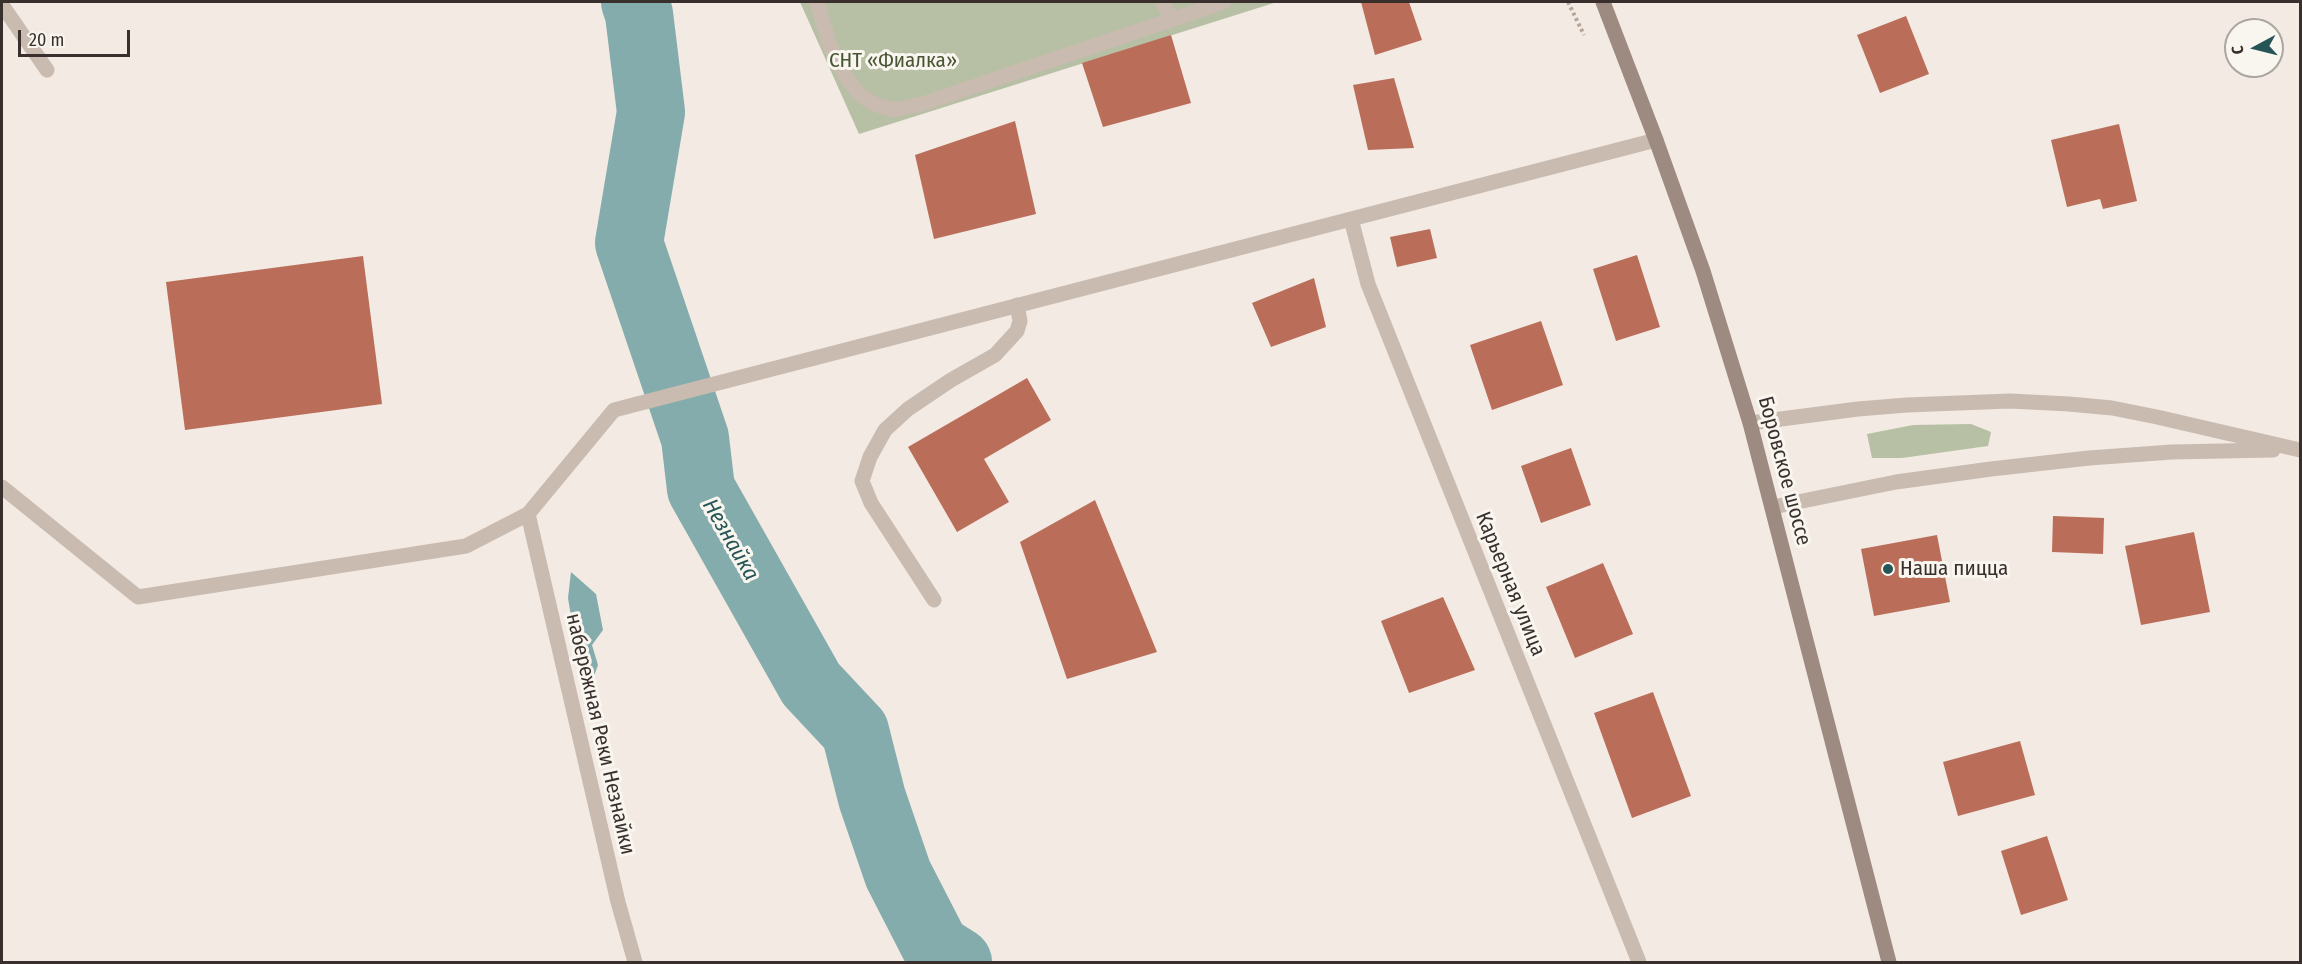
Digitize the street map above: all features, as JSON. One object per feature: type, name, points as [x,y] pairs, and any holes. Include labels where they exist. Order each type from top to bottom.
[{"type":"main road","name":"Боровское шоссе","points":[[1603,2],[1703,271],[1750,423],[1889,963]]},
{"type":"street","points":[[817,2],[830,46],[845,76],[860,95],[876,105],[895,110],[933,100],[1224,2]]},
{"type":"street","points":[[1162,2],[1172,19]]},
{"type":"street","points":[[2,5],[47,70]]},
{"type":"street","points":[[2,487],[138,597],[466,546],[528,514],[614,410],[1656,140]]},
{"type":"street","name":"Карьерная улица","points":[[1351,219],[1368,285],[1639,963]]},
{"type":"street","points":[[934,600],[871,503],[862,481],[870,457],[885,430],[908,409],[951,380],[995,355],[1017,332],[1020,321],[1017,305]]},
{"type":"street","points":[[1750,423],[1858,409],[2010,401],[2112,408],[2296,449]]},
{"type":"street","points":[[1773,507],[1896,482],[2002,468],[2172,452],[2296,449]]},
{"type":"street","name":"набережная Реки Незнайки","points":[[528,514],[618,902],[635,963]]},
{"type":"green space","name":"СНТ «Фиалка»","points":[[800,2],[1277,2],[859,134]]},
{"type":"green space","points":[[1971,424],[1991,432],[1988,446],[1902,458],[1872,458],[1867,434],[1913,425]]},
{"type":"water","points":[[571,572],[596,594],[603,630],[592,645],[598,665],[594,676],[574,635],[568,598]]},
{"type":"building","points":[[1361,2],[1409,2],[1422,40],[1375,55]]},
{"type":"building","points":[[1906,16],[1929,74],[1880,93],[1857,35]]},
{"type":"building","points":[[1171,35],[1191,103],[1103,127],[1082,63]]},
{"type":"building","points":[[1394,78],[1414,148],[1368,150],[1353,85]]},
{"type":"building","points":[[1015,121],[1036,214],[934,239],[915,155]]},
{"type":"building","points":[[2119,124],[2137,201],[2103,209],[2100,199],[2067,207],[2051,140]]},
{"type":"building","points":[[1430,229],[1437,258],[1397,267],[1390,237]]},
{"type":"building","points":[[1637,255],[1660,327],[1616,341],[1593,269]]},
{"type":"building","points":[[363,256],[382,404],[185,430],[166,282]]},
{"type":"building","points":[[1314,278],[1326,327],[1271,347],[1252,303]]},
{"type":"building","points":[[1541,321],[1563,385],[1492,410],[1470,345]]},
{"type":"building","points":[[1027,378],[1051,420],[984,459],[1009,502],[957,532],[908,447]]},
{"type":"building","points":[[1571,448],[1591,505],[1541,523],[1521,466]]},
{"type":"building","points":[[1095,500],[1157,652],[1067,679],[1020,542]]},
{"type":"building","points":[[2053,516],[2104,518],[2103,554],[2052,552]]},
{"type":"building","points":[[2194,532],[2210,612],[2141,625],[2125,546]]},
{"type":"building","points":[[1937,535],[1950,602],[1874,616],[1861,549]]},
{"type":"building","points":[[1603,563],[1633,634],[1575,658],[1546,587]]},
{"type":"building","points":[[1443,597],[1475,670],[1409,693],[1381,621]]},
{"type":"building","points":[[1653,692],[1691,796],[1632,818],[1594,713]]},
{"type":"building","points":[[2020,741],[2035,795],[1958,816],[1943,762]]},
{"type":"building","points":[[2047,836],[2068,900],[2021,915],[2001,851]]},
{"type":"waterway","name":"Незнайка","points":[[635,2],[639,14],[651,112],[629,243],[695,438],[701,489],[811,684],[855,731],[872,798],[898,874],[936,948],[958,962]]},
{"type":"place","name":"Наша пицца","points":[[1888,569]]}]
